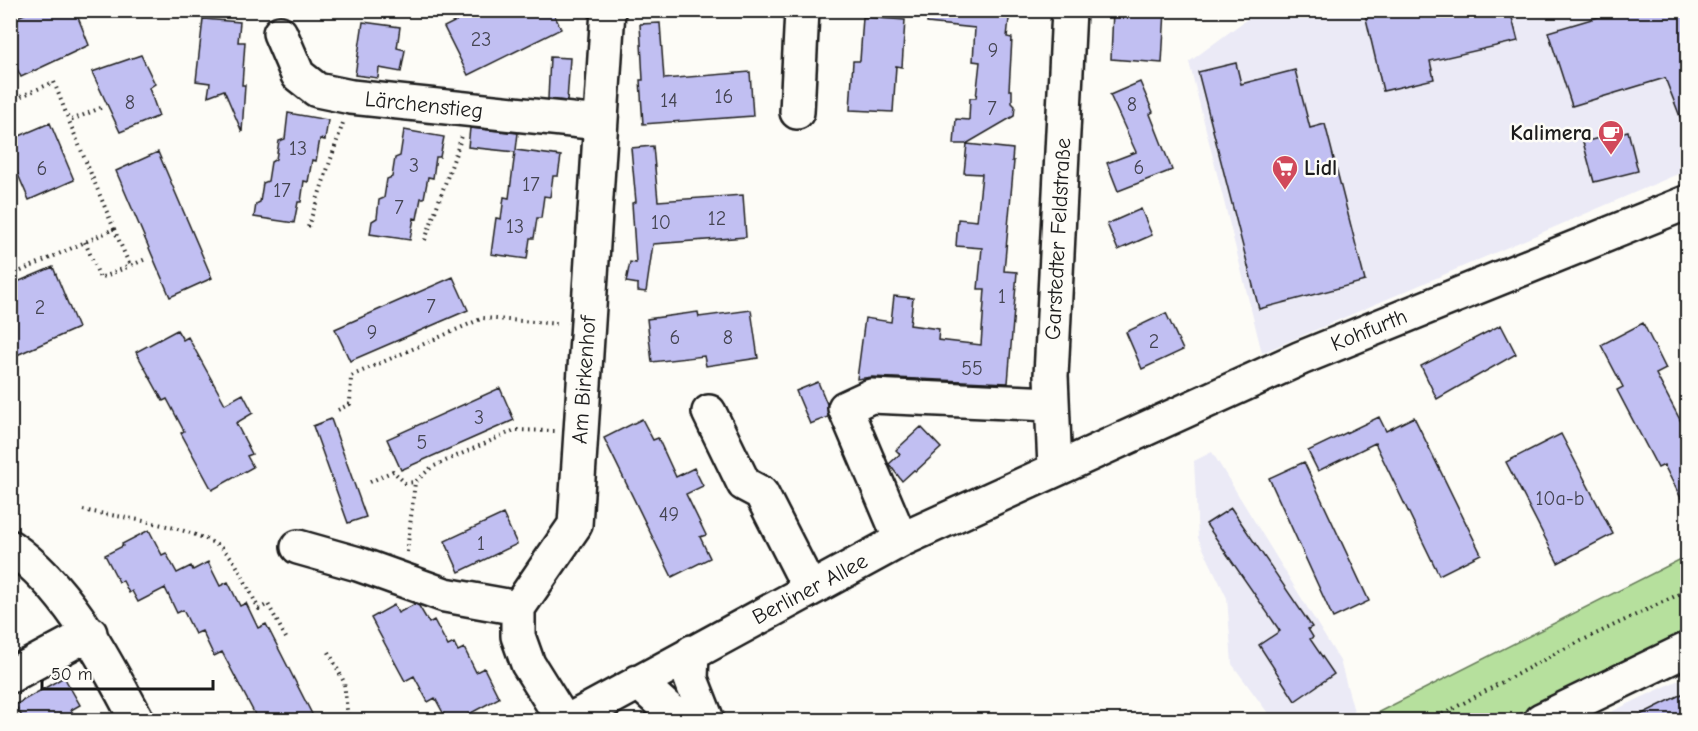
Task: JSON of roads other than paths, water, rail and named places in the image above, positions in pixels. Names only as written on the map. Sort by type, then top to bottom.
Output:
[{"type":"street","name":"Am Birkenhof","points":[[518,608],[575,525],[608,10]]},
{"type":"street","points":[[797,112],[802,10]]},
{"type":"street","name":"Garstedter Feldstraße","points":[[1055,468],[1051,375],[1069,10]]},
{"type":"street","name":"Lärchenstieg","points":[[280,33],[298,75],[317,90],[351,97],[600,123]]},
{"type":"street","name":"Kohfurth","points":[[1055,468],[1300,358],[1688,202]]},
{"type":"street","points":[[901,540],[845,408],[871,396],[1051,404]]},
{"type":"street","points":[[709,412],[744,484],[762,493],[810,589]]},
{"type":"street","name":"Berliner Allee","points":[[570,720],[901,540],[1055,468]]},
{"type":"street","points":[[10,547],[32,562],[90,633],[137,720]]},
{"type":"street","points":[[298,548],[358,564],[445,595],[518,608],[518,636],[528,664],[563,720]]},
{"type":"street","points":[[10,676],[90,633]]},
{"type":"street","points":[[1541,720],[1688,649]]},
{"type":"street","points":[[692,652],[691,679],[707,720]]},
{"type":"street","points":[[638,682],[668,710],[684,720]]},
{"type":"place","name":"Kalimera","points":[[1611,156]]},
{"type":"place","name":"Lidl","points":[[1285,191]]}]
